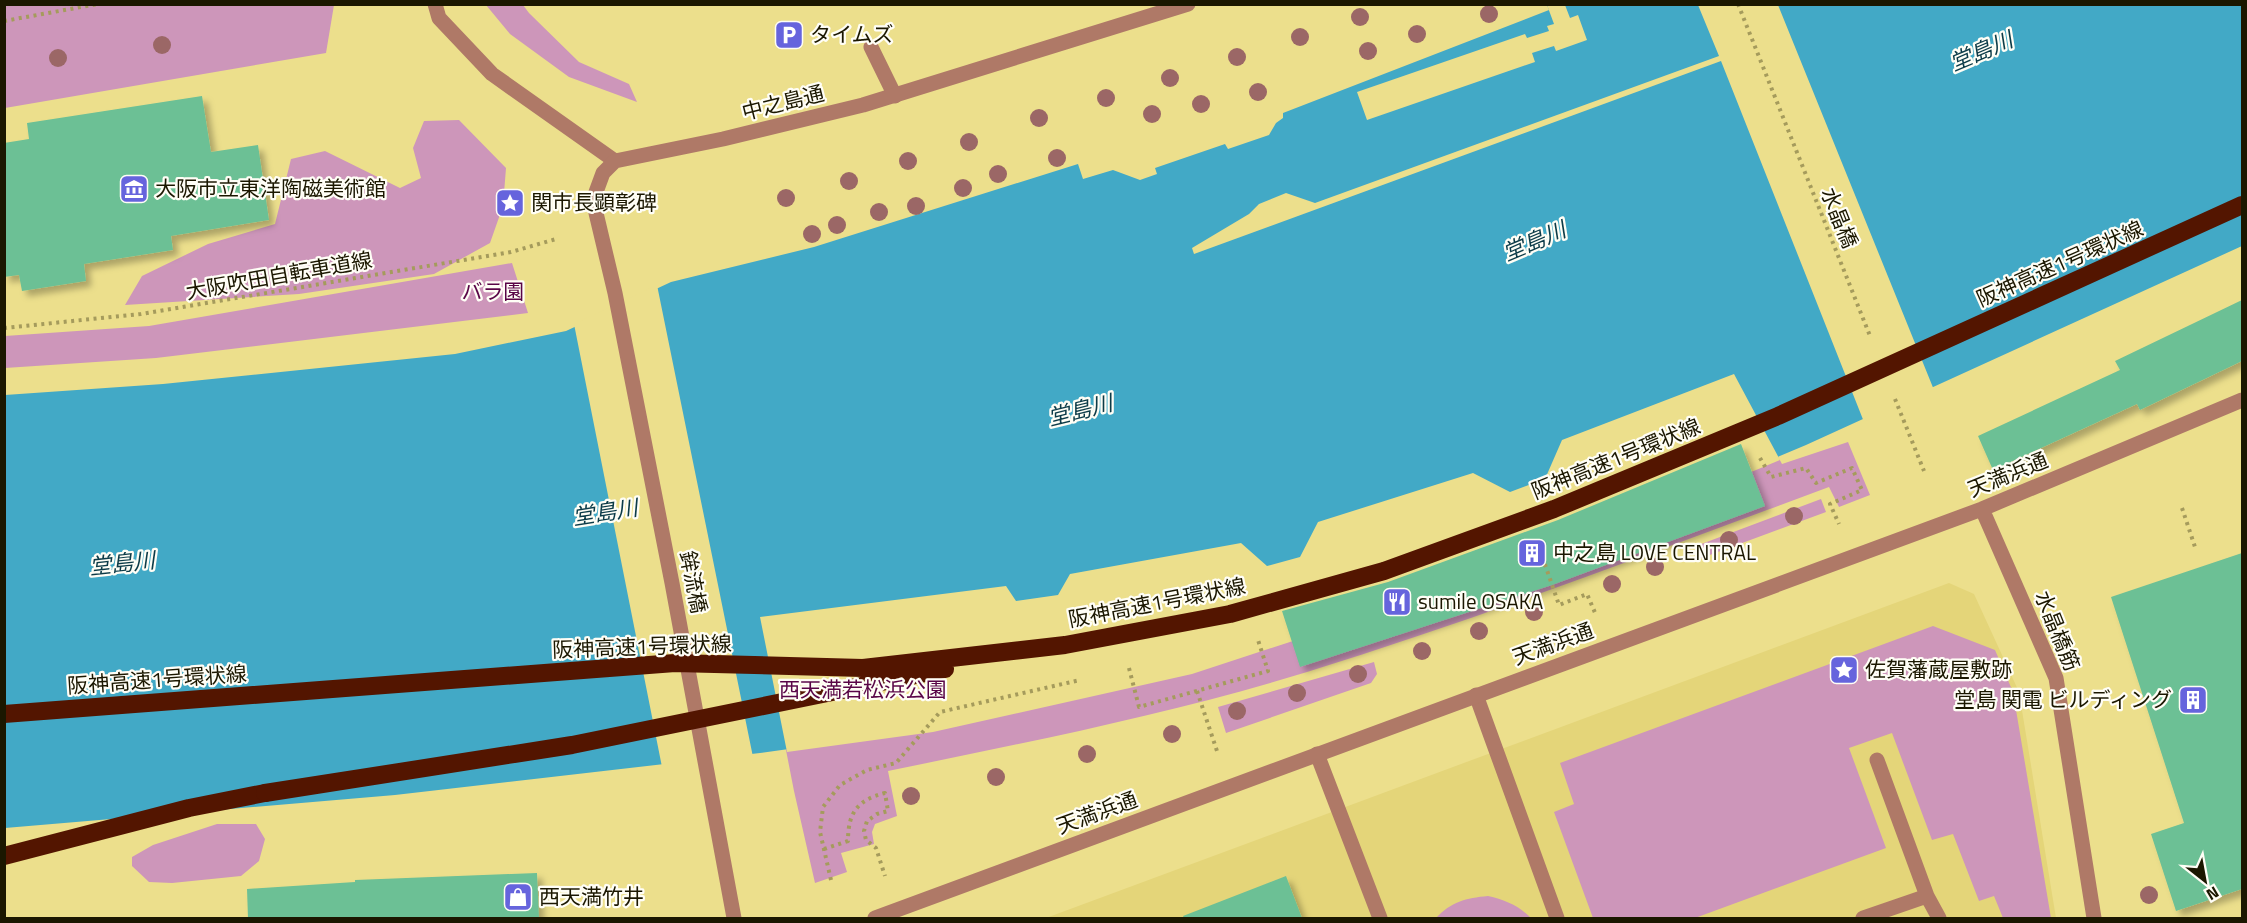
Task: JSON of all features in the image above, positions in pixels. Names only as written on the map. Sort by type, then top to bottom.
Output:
[{"type":"highway","name":"阪神高速1号環状線","points":[[4,714],[675,663],[863,668],[1065,645],[1230,614],[1384,571],[1554,509],[1778,416],[2242,205]]},
{"type":"highway","points":[[4,856],[221,801],[572,745],[1065,645]]},
{"type":"street","points":[[435,4],[439,18],[492,74],[615,160]]},
{"type":"street","name":"中之島通","points":[[615,160],[735,136],[895,96],[1188,4]]},
{"type":"street","points":[[871,46],[895,96]]},
{"type":"street","name":"鉾流橋","points":[[615,160],[603,173],[596,192],[596,213],[615,293],[672,583],[734,918]]},
{"type":"street","name":"天満浜通","points":[[875,918],[1476,694],[1982,509],[2242,400]]},
{"type":"street","name":"水晶橋筋","points":[[1982,509],[2056,678],[2094,918]]},
{"type":"street","points":[[1476,694],[1557,918]]},
{"type":"street","points":[[1317,754],[1380,918]]},
{"type":"street","points":[[1877,760],[1927,896],[1939,918]]},
{"type":"street","points":[[1863,918],[1927,896]]},
{"type":"path","points":[[4,21],[98,4]]},
{"type":"path","name":"水晶橋","points":[[1738,4],[1874,344]]},
{"type":"path","name":"大阪吹田自転車道線","points":[[4,328],[141,314],[510,252],[556,239]]},
{"type":"path","points":[[1891,388],[1924,471]]},
{"type":"path","points":[[1824,479],[1852,468],[1862,490],[1830,504],[1839,524]]},
{"type":"path","points":[[2182,508],[2196,550]]},
{"type":"path","points":[[1552,585],[1559,605],[1587,594],[1596,615]]},
{"type":"path","points":[[1129,668],[1139,707],[1268,671],[1256,634]]},
{"type":"path","points":[[1197,691],[1218,754]]},
{"type":"path","points":[[831,880],[820,832],[823,807],[840,785],[867,770],[896,763]]},
{"type":"path","points":[[824,849],[848,841],[850,816],[860,804],[873,796],[885,794],[888,811],[877,814],[867,821],[864,831],[866,840],[876,848],[885,876]]},
{"type":"shaded area","points":[[1949,583],[1974,594],[2019,692],[2056,918],[1046,918]]},
{"type":"green space","points":[[5,4],[334,5],[326,53],[5,108]]},
{"type":"green space","points":[[486,5],[523,5],[579,62],[629,84],[637,102],[569,77],[510,34]]},
{"type":"green space","points":[[459,120],[506,168],[503,206],[490,243],[434,274],[299,294],[125,305],[142,276],[208,244],[275,224],[291,159],[325,151],[400,188],[421,178],[413,148],[424,121]]},
{"type":"green space","name":"バラ園","points":[[512,263],[528,313],[156,358],[5,368],[5,336],[149,326]]},
{"type":"green space","name":"西天満若松浜公園","points":[[1734,374],[1782,464],[1848,442],[1870,495],[1839,507],[1829,487],[1504,606],[1307,672],[1151,714],[888,771],[897,816],[875,824],[872,832],[874,844],[841,853],[847,872],[815,883],[794,791],[760,617]]},
{"type":"green space","points":[[1821,499],[1826,512],[1699,559],[1696,546]]},
{"type":"green space","points":[[1933,626],[1995,650],[2013,692],[2051,918],[2003,918],[1994,896],[1979,901],[1953,834],[1932,840],[1892,733],[1849,748],[1886,848],[1695,918],[1593,918],[1554,812],[1574,804],[1560,763]]},
{"type":"green space","points":[[1374,662],[1377,674],[1371,683],[1226,733],[1218,707]]},
{"type":"green space","points":[[217,824],[256,824],[265,839],[259,861],[241,876],[172,883],[149,882],[132,866],[132,857],[153,845]]},
{"type":"green space","points":[[1488,896],[1511,904],[1531,918],[1436,918],[1447,908],[1459,902]]},
{"type":"water","name":"堂島川","points":[[1547,5],[2242,5],[2242,246],[1806,445],[1659,507],[932,729],[760,753],[395,795],[5,828],[5,395],[163,384],[455,354],[566,331],[671,282],[814,247],[1078,164],[1083,179],[1113,170],[1140,180],[1157,174],[1155,168],[1225,144],[1228,149],[1269,135],[1276,123],[1283,118],[1283,113],[1549,10]]},
{"type":"pier","points":[[1547,5],[1565,5],[1570,18],[1578,15],[1587,40],[1556,51],[1554,46],[1532,53],[1535,62],[1367,120],[1357,92],[1525,34],[1527,38],[1549,31],[1547,26],[1554,24]]},
{"type":"pier","points":[[1698,5],[1778,5],[1934,390],[1864,422],[1721,61],[1194,254],[1192,248],[1249,214],[1259,204],[1286,193],[1315,203],[1719,56]]},
{"type":"pier","points":[[657,285],[753,757],[662,767],[574,324]]},
{"type":"pier","name":"西天満若松浜公園","points":[[1734,374],[1780,460],[1538,561],[1192,674],[933,732],[787,752],[760,617],[1006,586],[1016,601],[1058,595],[1070,574],[1241,543],[1267,566],[1300,557],[1318,522],[1473,473],[1510,492],[1545,479],[1562,440]]},
{"type":"building","name":"大阪市立東洋陶磁美術館","points":[[202,96],[211,152],[258,145],[269,220],[171,236],[173,250],[84,264],[86,281],[22,291],[19,275],[4,277],[4,143],[29,139],[27,123]]},
{"type":"building","points":[[2242,300],[2242,361],[2140,410],[2137,404],[1993,470],[1978,436],[2120,370],[2115,361]]},
{"type":"building","name":"中之島 LOVE CENTRAL","points":[[1741,444],[1765,506],[1552,585],[1300,667],[1282,611],[1388,582],[1558,520]]},
{"type":"building","name":"堂島 関電 ビルディング","points":[[2242,553],[2242,889],[2176,911],[2151,834],[2184,823],[2111,597]]},
{"type":"building","points":[[537,873],[539,918],[248,918],[247,889],[355,882],[355,880]]},
{"type":"building","points":[[1286,876],[1302,918],[1184,918],[1183,916]]},
{"type":"place","name":"タイムズ","points":[[789,35]]},
{"type":"place","name":"大阪市立東洋陶磁美術館","points":[[134,189]]},
{"type":"place","name":"関市長顕彰碑","points":[[510,203]]},
{"type":"place","name":"中之島 LOVE CENTRAL","points":[[1532,553]]},
{"type":"place","name":"sumile OSAKA","points":[[1397,602]]},
{"type":"place","name":"佐賀藩蔵屋敷跡","points":[[1844,670]]},
{"type":"place","name":"堂島 関電 ビルディング","points":[[2193,700]]},
{"type":"place","name":"西天満竹井","points":[[518,897]]}]
